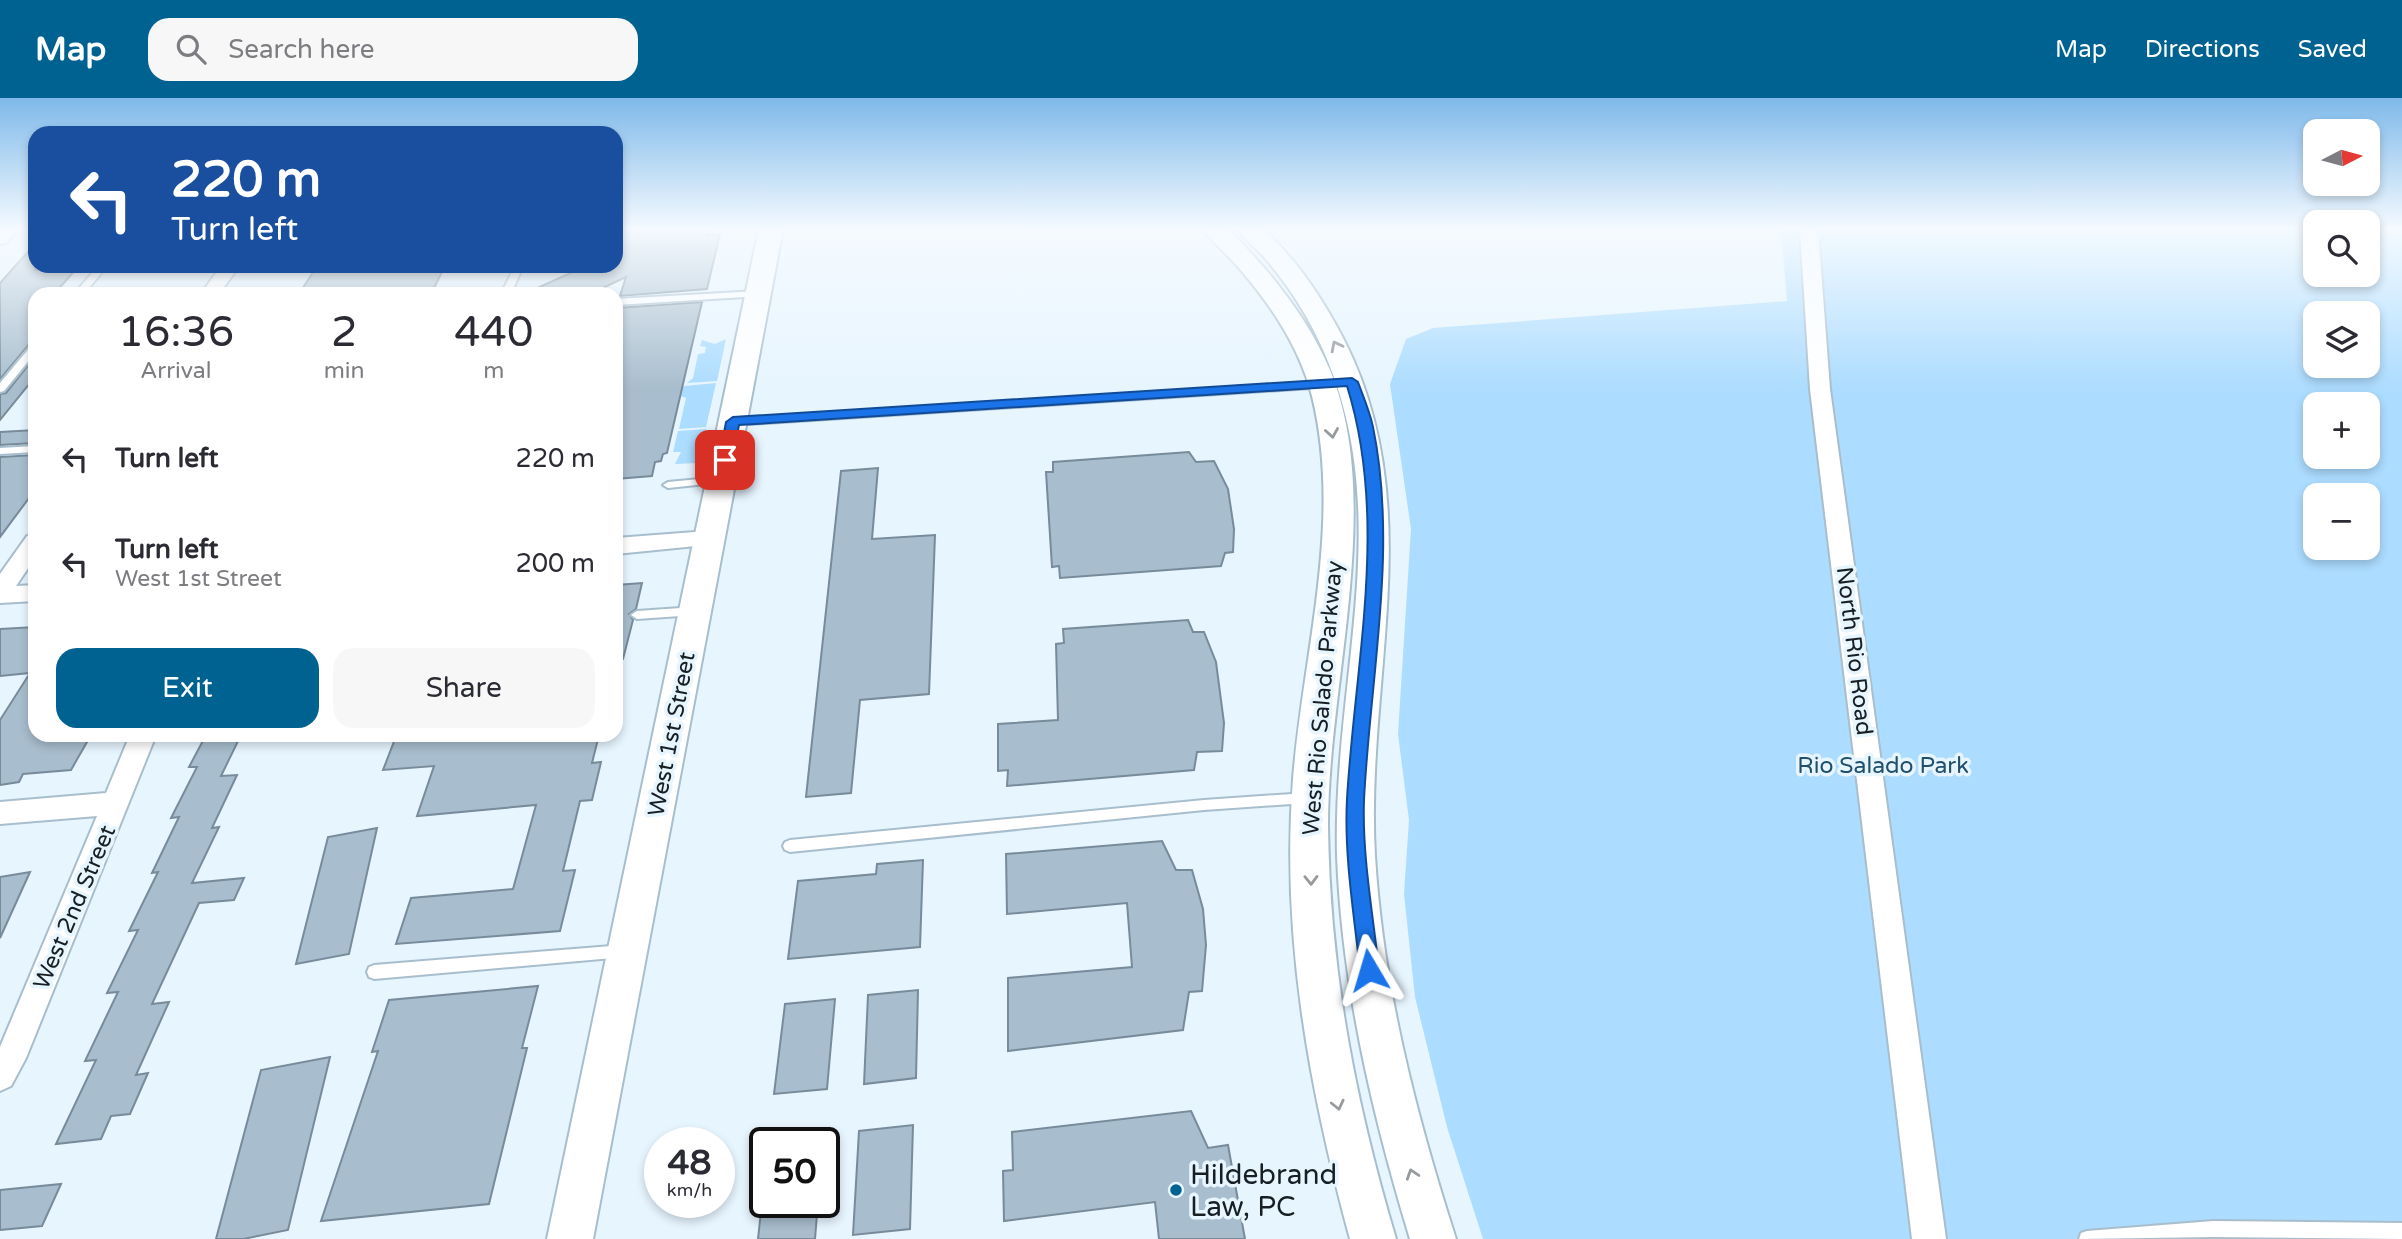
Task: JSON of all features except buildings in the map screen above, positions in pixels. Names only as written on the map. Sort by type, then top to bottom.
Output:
[{"type":"main road","name":"West 1st Street","points":[[570,1239],[760,282]]},
{"type":"main road","name":"West Rio Salado Parkway","points":[[1264,282],[1366,427],[1375,512],[1374,577],[1355,802],[1365,938],[1386,1068],[1407,1158],[1433,1239]]},
{"type":"main road","name":"West Rio Salado Parkway","points":[[1296,282],[1341,356],[1333,436],[1338,489],[1310,797],[1311,897],[1323,1030],[1336,1097],[1373,1239]]},
{"type":"main road","points":[[1310,797],[1355,802]]},
{"type":"street","name":"North Rio Road","points":[[1813,282],[1820,389],[1929,1239]]},
{"type":"street","points":[[623,545],[708,539]]},
{"type":"street","points":[[0,593],[28,551]]},
{"type":"street","points":[[0,593],[28,593]]},
{"type":"street","name":"West 2nd Street","points":[[0,1076],[11,1058],[140,742]]},
{"type":"street","points":[[0,813],[117,803]]},
{"type":"lane","points":[[623,302],[758,294]]},
{"type":"lane","points":[[0,389],[28,355]]},
{"type":"lane","points":[[733,422],[1337,383]]},
{"type":"lane","points":[[0,451],[28,449]]},
{"type":"lane","points":[[668,485],[722,480]]},
{"type":"lane","points":[[638,615],[695,611]]},
{"type":"lane","points":[[790,846],[1310,797]]},
{"type":"lane","points":[[374,972],[628,951]]},
{"type":"lane","points":[[2087,1239],[2213,1229],[2402,1231]]},
{"type":"green space","name":"Rio Salado Park","points":[[1785,282],[2303,282],[2303,287],[2380,287],[2380,282],[2402,282],[2402,1239],[1483,1239],[1447,1127],[1415,997],[1404,894],[1409,820],[1398,734],[1411,529],[1390,384],[1406,339],[1433,328],[1787,301]]},
{"type":"green space","points":[[726,339],[717,381],[687,383],[693,378],[698,354],[705,353],[706,347],[700,346],[702,340],[715,344]]},
{"type":"green space","points":[[716,383],[706,427],[679,429],[686,398],[675,394],[684,386]]},
{"type":"green space","points":[[706,429],[698,463],[675,464],[681,452],[673,452],[678,431]]},
{"type":"place","name":"Hildebrand Law, PC","points":[[1176,1190]]},
{"type":"route","points":[[725,460],[733,422],[1352,382],[1366,427],[1375,512],[1374,577],[1355,802],[1358,866],[1369,970]]}]
